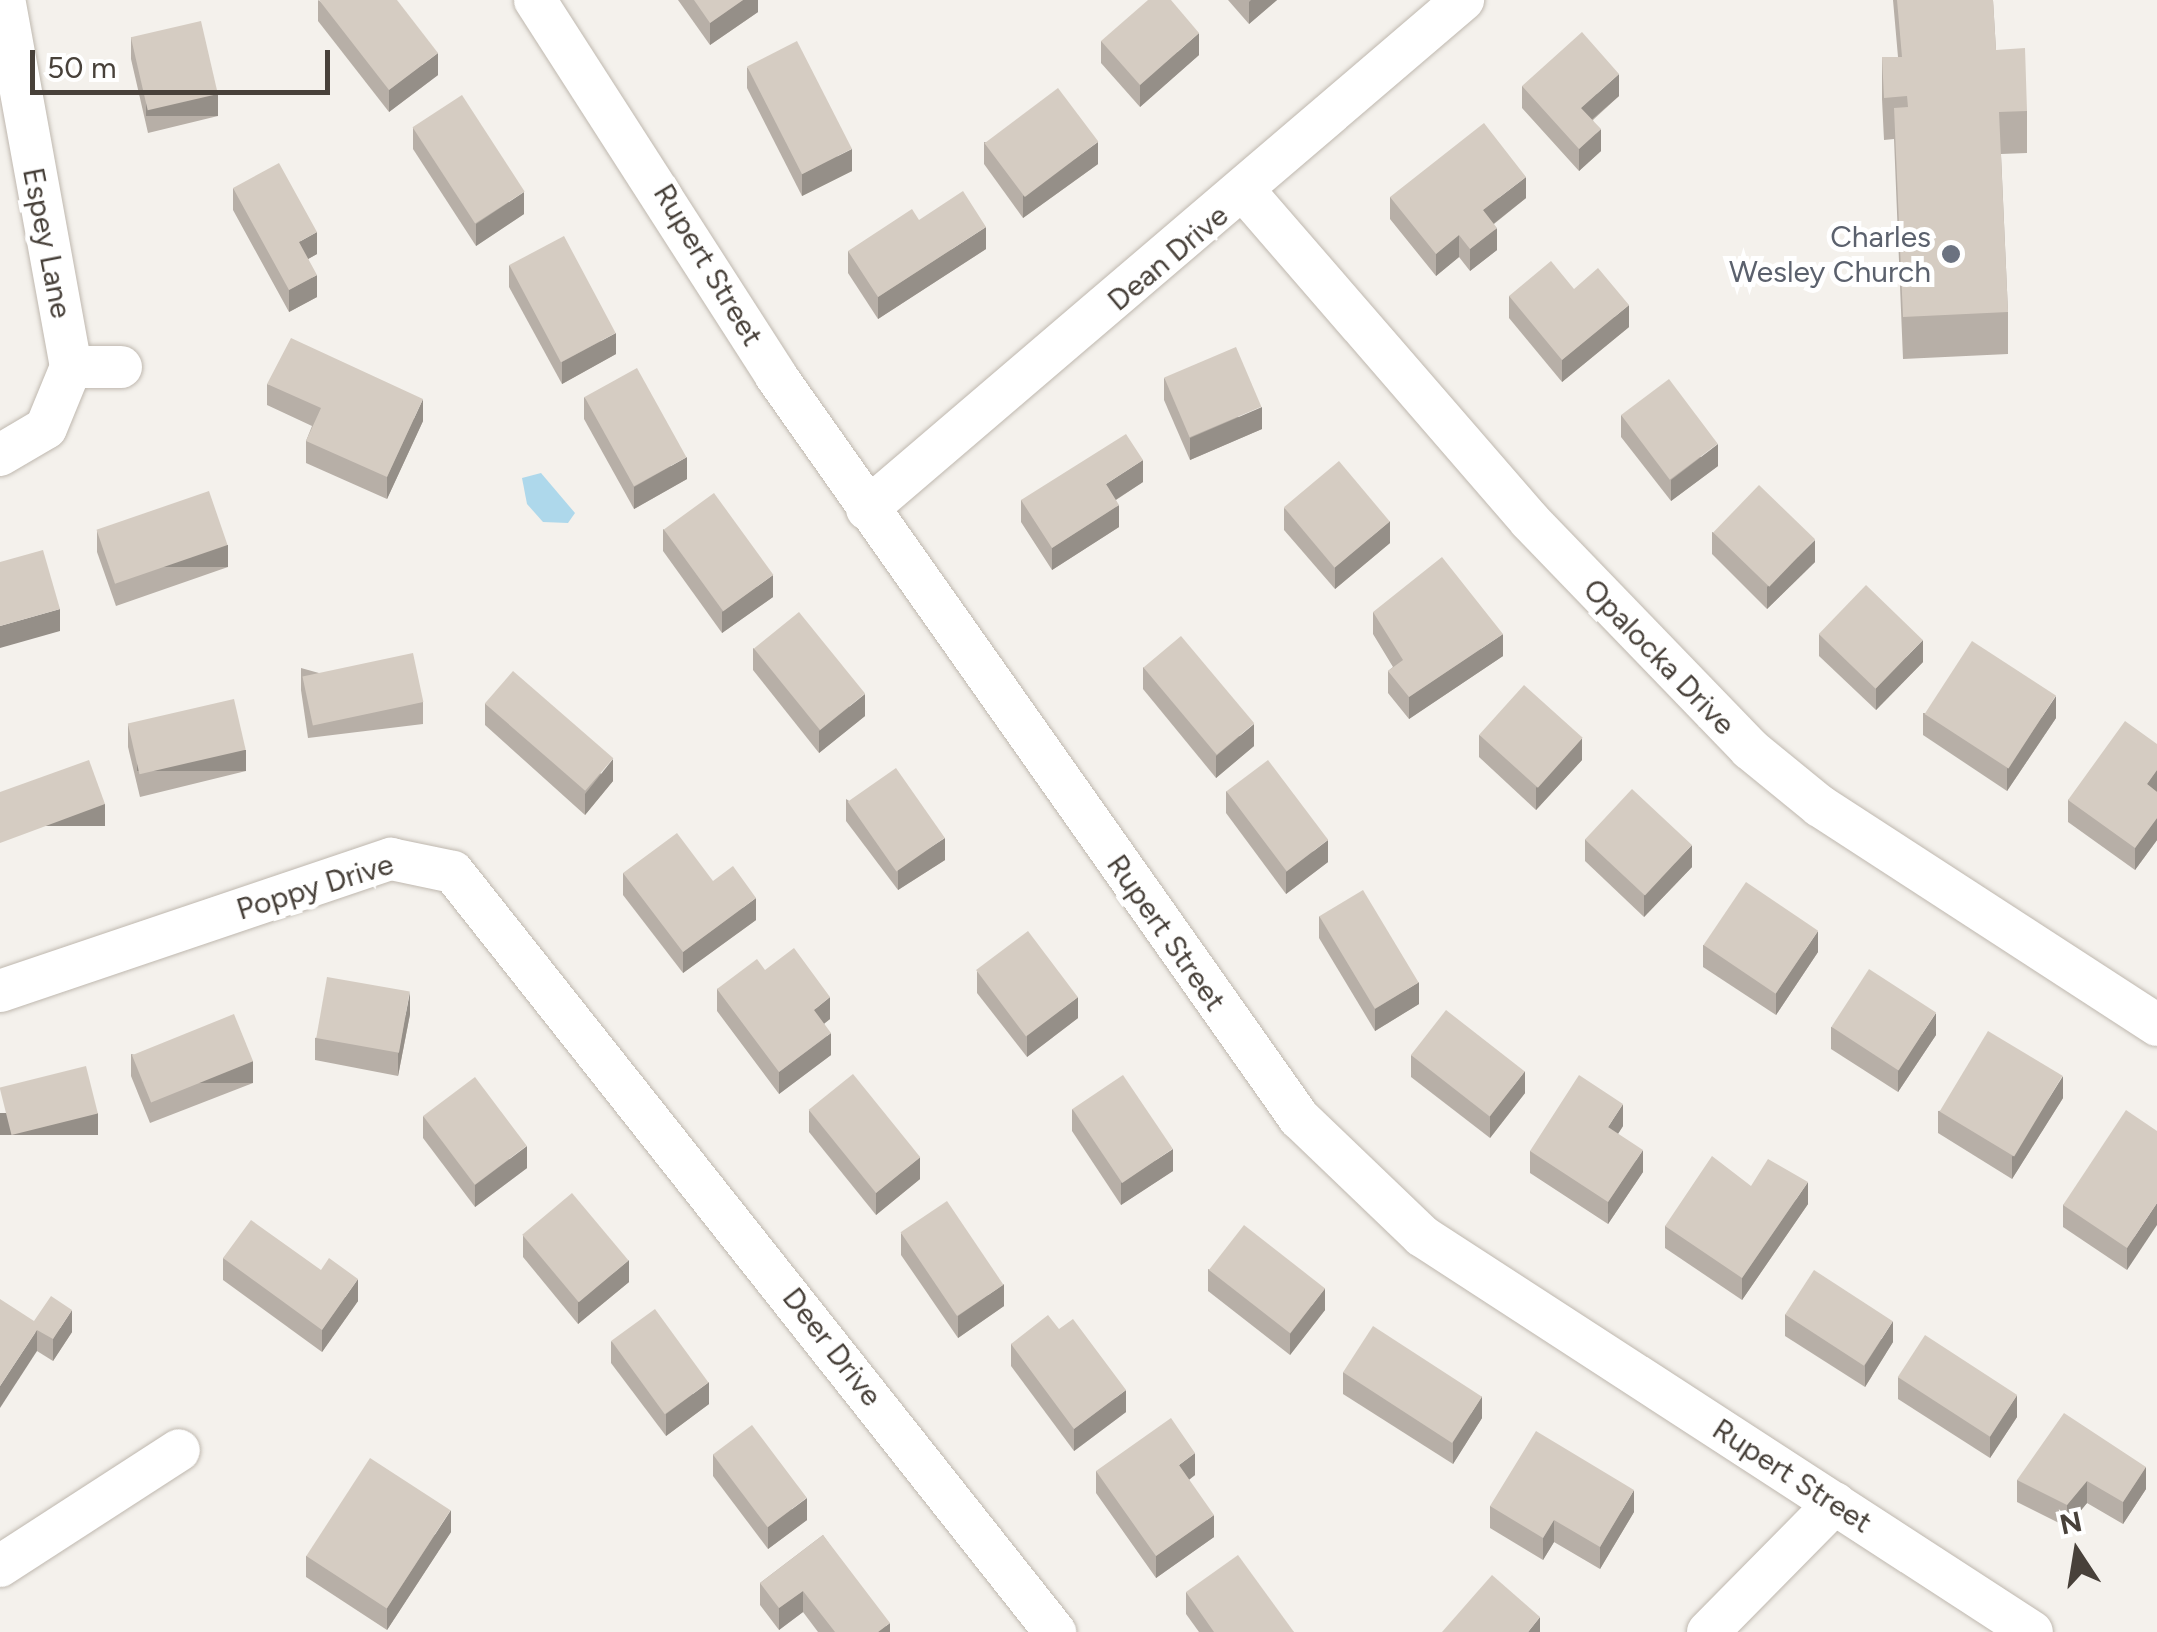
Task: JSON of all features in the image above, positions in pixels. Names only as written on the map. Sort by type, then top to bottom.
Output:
[{"type":"street","name":"Espey Lane","points":[[4,0],[71,366]]},
{"type":"street","name":"Rupert Street","points":[[535,0],[867,509],[1298,1118],[1356,1180],[1422,1236],[2032,1632]]},
{"type":"street","name":"Dean Drive","points":[[867,509],[1246,193],[1463,0]]},
{"type":"street","name":"Opalocka Drive","points":[[1246,193],[1593,590],[1750,749],[1820,806],[2157,1025]]},
{"type":"street","points":[[0,454],[46,428],[71,366],[121,367]]},
{"type":"street","name":"Poppy Drive","points":[[0,991],[391,859],[422,860],[452,872],[609,1063]]},
{"type":"street","name":"Deer Drive","points":[[609,1063],[1055,1632]]},
{"type":"street","points":[[0,1566],[179,1450]]},
{"type":"street","points":[[1708,1632],[1834,1503]]},
{"type":"water","points":[[541,473],[575,513],[568,523],[543,522],[527,504],[522,478]]},
{"type":"building","points":[[319,0],[397,0],[438,53],[389,90]]},
{"type":"building","points":[[694,0],[743,0],[710,23]]},
{"type":"building","points":[[1148,0],[1171,0],[1199,33],[1140,85],[1101,41]]},
{"type":"building","name":"Charles Wesley Church","points":[[1897,0],[1993,0],[1996,50],[2025,48],[2027,111],[1999,112],[2008,312],[1903,317],[1894,108],[1908,107],[1907,96],[1884,98],[1882,57],[1902,57]]},
{"type":"building","points":[[201,21],[218,94],[148,110],[131,37]]},
{"type":"building","points":[[1582,32],[1619,74],[1581,108],[1601,129],[1579,149],[1522,86]]},
{"type":"building","points":[[797,41],[852,149],[802,174],[747,66]]},
{"type":"building","points":[[1058,88],[1098,142],[1025,197],[985,143]]},
{"type":"building","points":[[462,95],[525,191],[475,224],[413,127]]},
{"type":"building","points":[[1484,123],[1526,177],[1483,210],[1497,228],[1470,249],[1459,235],[1436,254],[1390,197]]},
{"type":"building","points":[[279,163],[317,232],[299,242],[317,275],[289,290],[233,188]]},
{"type":"building","points":[[963,191],[986,227],[878,297],[848,251],[912,209],[919,220]]},
{"type":"building","points":[[564,236],[616,333],[561,362],[509,265]]},
{"type":"building","points":[[1551,261],[1574,289],[1598,268],[1629,305],[1562,360],[1509,296]]},
{"type":"building","points":[[291,338],[423,399],[387,477],[306,441],[321,408],[267,384]]},
{"type":"building","points":[[1236,347],[1261,407],[1190,437],[1164,377]]},
{"type":"building","points":[[637,368],[686,457],[634,486],[585,397]]},
{"type":"building","points":[[1669,379],[1718,444],[1670,480],[1621,415]]},
{"type":"building","points":[[1126,434],[1143,460],[1106,484],[1119,505],[1052,548],[1021,500]]},
{"type":"building","points":[[1339,461],[1390,522],[1335,568],[1284,507]]},
{"type":"building","points":[[1759,485],[1815,539],[1769,587],[1713,532]]},
{"type":"building","points":[[209,491],[228,545],[115,584],[96,530]]},
{"type":"building","points":[[714,493],[773,575],[723,611],[664,529]]},
{"type":"building","points":[[43,550],[60,609],[0,626],[0,562]]},
{"type":"building","points":[[1442,557],[1503,634],[1409,697],[1388,671],[1403,660],[1373,612]]},
{"type":"building","points":[[1866,585],[1923,640],[1876,689],[1819,634]]},
{"type":"building","points":[[799,612],[865,694],[820,730],[754,649]]},
{"type":"building","points":[[1181,636],[1254,723],[1217,755],[1143,667]]},
{"type":"building","points":[[1972,641],[2056,695],[2008,768],[1925,714]]},
{"type":"building","points":[[413,653],[423,702],[313,725],[302,676]]},
{"type":"building","points":[[513,671],[613,758],[585,791],[485,703]]},
{"type":"building","points":[[1524,685],[1583,738],[1538,788],[1479,735]]},
{"type":"building","points":[[234,699],[246,750],[139,774],[128,724]]},
{"type":"building","points":[[2125,721],[2157,744],[2157,770],[2147,784],[2157,792],[2157,818],[2135,848],[2068,800]]},
{"type":"building","points":[[89,760],[105,804],[0,843],[0,792]]},
{"type":"building","points":[[1268,760],[1328,840],[1287,871],[1226,791]]},
{"type":"building","points":[[896,768],[945,838],[896,871],[848,802]]},
{"type":"building","points":[[1632,789],[1692,845],[1645,895],[1585,839]]},
{"type":"building","points":[[677,833],[713,881],[733,866],[756,898],[683,952],[623,873]]},
{"type":"building","points":[[1746,882],[1818,931],[1776,994],[1704,945]]},
{"type":"building","points":[[1363,890],[1419,983],[1375,1009],[1319,916]]},
{"type":"building","points":[[1028,931],[1078,997],[1026,1036],[976,970]]},
{"type":"building","points":[[794,948],[830,997],[814,1010],[831,1033],[779,1072],[717,989],[757,959],[765,970]]},
{"type":"building","points":[[1869,969],[1936,1013],[1899,1070],[1831,1027]]},
{"type":"building","points":[[327,977],[410,992],[399,1053],[316,1038]]},
{"type":"building","points":[[1446,1010],[1525,1072],[1490,1116],[1411,1055]]},
{"type":"building","points":[[234,1014],[253,1061],[151,1102],[132,1055]]},
{"type":"building","points":[[1988,1031],[2063,1076],[2014,1156],[1940,1112]]},
{"type":"building","points":[[86,1066],[98,1114],[11,1135],[0,1087]]},
{"type":"building","points":[[853,1074],[920,1157],[876,1193],[809,1110]]},
{"type":"building","points":[[1123,1075],[1173,1149],[1122,1183],[1072,1109]]},
{"type":"building","points":[[1579,1075],[1623,1104],[1608,1127],[1643,1150],[1608,1202],[1530,1151]]},
{"type":"building","points":[[475,1077],[527,1146],[475,1185],[423,1116]]},
{"type":"building","points":[[2126,1110],[2157,1131],[2157,1203],[2127,1248],[2063,1205]]},
{"type":"building","points":[[1712,1156],[1751,1186],[1768,1159],[1808,1182],[1742,1278],[1665,1226]]},
{"type":"building","points":[[572,1193],[629,1260],[579,1302],[522,1235]]},
{"type":"building","points":[[947,1201],[1003,1285],[957,1316],[901,1232]]},
{"type":"building","points":[[251,1220],[321,1270],[329,1258],[358,1279],[322,1330],[223,1258]]},
{"type":"building","points":[[1244,1225],[1325,1288],[1290,1333],[1209,1270]]},
{"type":"building","points":[[1814,1270],[1893,1321],[1864,1366],[1785,1314]]},
{"type":"building","points":[[51,1296],[72,1310],[53,1339],[37,1330],[0,1386],[0,1299],[34,1321]]},
{"type":"building","points":[[655,1309],[708,1383],[665,1414],[611,1341]]},
{"type":"building","points":[[1048,1315],[1059,1329],[1073,1319],[1126,1390],[1074,1429],[1011,1344]]},
{"type":"building","points":[[1373,1326],[1482,1397],[1452,1443],[1343,1372]]},
{"type":"building","points":[[1925,1335],[2017,1395],[1990,1437],[1898,1377]]},
{"type":"building","points":[[2064,1413],[2146,1467],[2123,1502],[2087,1481],[2067,1505],[2017,1480]]},
{"type":"building","points":[[1171,1418],[1195,1453],[1179,1465],[1214,1515],[1156,1556],[1096,1471]]},
{"type":"building","points":[[752,1425],[807,1498],[768,1527],[713,1454]]},
{"type":"building","points":[[1536,1431],[1634,1490],[1600,1547],[1554,1520],[1543,1538],[1490,1506]]},
{"type":"building","points":[[370,1458],[451,1510],[387,1608],[306,1556]]},
{"type":"building","points":[[823,1535],[890,1623],[878,1632],[835,1632],[803,1591],[779,1608],[760,1583]]},
{"type":"building","points":[[1238,1555],[1294,1632],[1214,1632],[1186,1592]]},
{"type":"building","points":[[1492,1575],[1540,1617],[1528,1632],[1442,1632]]},
{"type":"place","name":"Charles Wesley Church","points":[[1951,254]]}]
